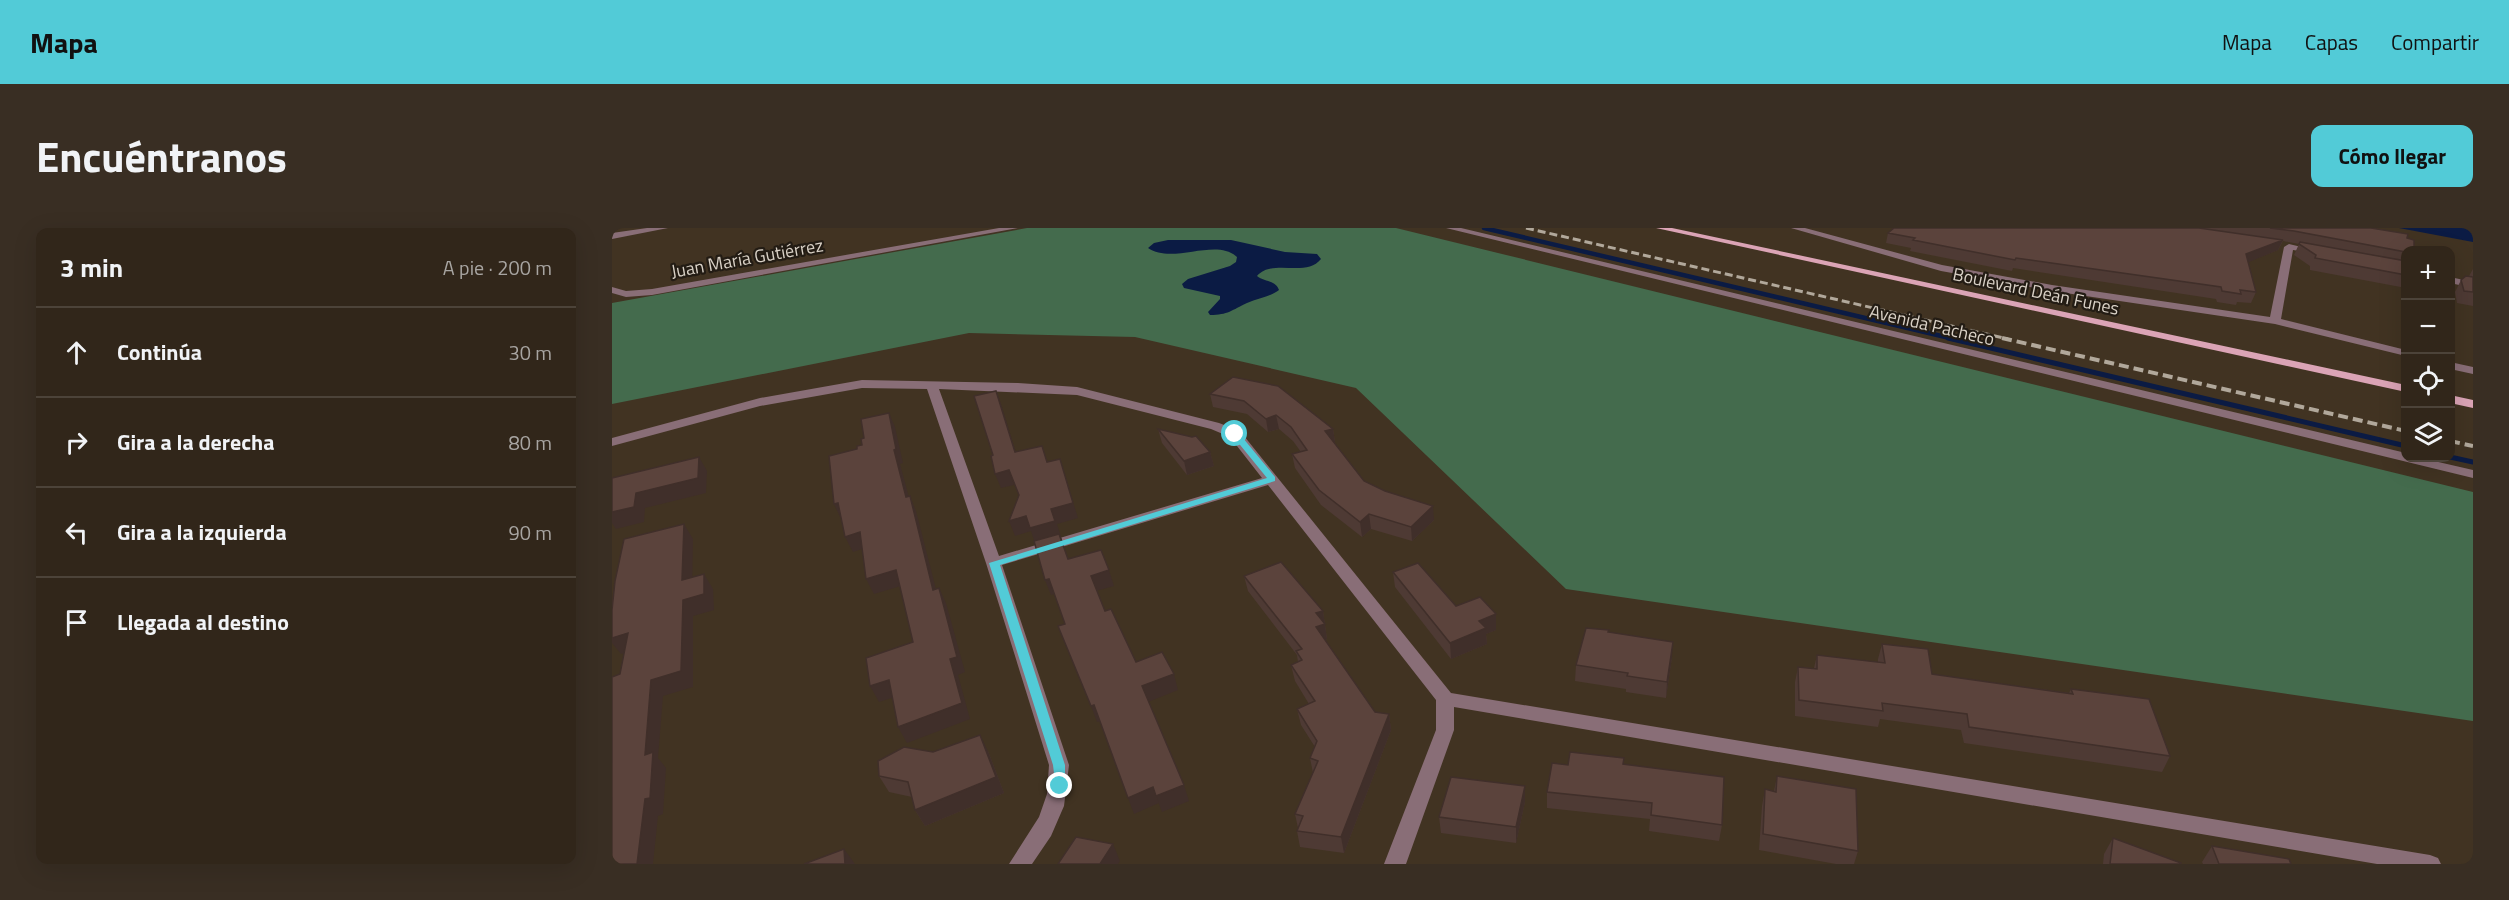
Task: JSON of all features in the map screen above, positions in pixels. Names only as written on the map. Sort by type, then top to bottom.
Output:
[{"type":"main road","name":"Boulevard Deán Funes","points":[[1660,228],[2401,388]]},
{"type":"main road","name":"Boulevard Deán Funes","points":[[1684,228],[2401,381]]},
{"type":"main road","points":[[2455,393],[2473,396]]},
{"type":"main road","points":[[2455,400],[2473,404]]},
{"type":"street","points":[[612,236],[664,228]]},
{"type":"street","points":[[962,228],[981,234]]},
{"type":"street","name":"Juan María Gutiérrez","points":[[612,290],[626,294],[663,290],[1014,228]]},
{"type":"street","name":"Avenida Pacheco","points":[[1450,228],[2401,457]]},
{"type":"street","points":[[1795,228],[1901,258],[1984,276],[2275,321],[2401,352]]},
{"type":"street","points":[[2278,245],[2324,253]]},
{"type":"street","points":[[2275,321],[2289,247]]},
{"type":"street","points":[[2455,281],[2473,285]]},
{"type":"street","points":[[2455,366],[2473,371]]},
{"type":"street","points":[[612,442],[710,414],[862,384],[1018,387],[1077,391],[1215,426],[1235,434],[1445,699],[1445,730],[1395,864]]},
{"type":"street","points":[[932,386],[994,563],[1059,765],[1060,786],[1054,810],[1038,840],[1020,864]]},
{"type":"street","name":"Avenida Pacheco","points":[[2423,462],[2473,474]]},
{"type":"street","points":[[994,563],[1272,479]]},
{"type":"street","points":[[1445,699],[2430,864]]},
{"type":"green space","points":[[1027,228],[1396,228],[2473,492],[2473,721],[1566,589],[1356,388],[1135,337],[969,333],[612,404],[612,303]]},
{"type":"water","points":[[2399,228],[2473,228],[2473,242]]},
{"type":"water","points":[[1168,240],[1231,240],[1285,252],[1317,254],[1321,259],[1307,267],[1272,268],[1264,271],[1257,276],[1275,284],[1279,290],[1230,312],[1210,315],[1208,312],[1220,296],[1184,288],[1182,284],[1188,279],[1230,266],[1236,262],[1237,257],[1218,250],[1170,254],[1148,248],[1154,243]]},
{"type":"building","points":[[1894,228],[2199,228],[2283,240],[2246,254],[2256,292],[2240,290],[2241,294],[2222,291],[2221,287],[2016,258],[2015,260],[1888,233]]},
{"type":"building","points":[[2270,228],[2371,228],[2408,234],[2407,238],[2414,240],[2414,246],[2401,246],[2401,251]]},
{"type":"building","points":[[2300,242],[2401,260],[2401,274],[2315,258],[2316,255],[2299,244]]},
{"type":"building","points":[[2466,276],[2473,277],[2473,292],[2464,291],[2461,280]]},
{"type":"building","points":[[1233,377],[1278,386],[1333,429],[1325,431],[1364,481],[1385,491],[1433,506],[1411,527],[1369,514],[1360,522],[1319,490],[1292,454],[1307,450],[1291,427],[1276,415],[1266,419],[1244,401],[1210,394]]},
{"type":"building","points":[[996,391],[1015,452],[1042,446],[1047,462],[1060,459],[1073,503],[1051,509],[1055,521],[1030,528],[1026,516],[1009,521],[1019,495],[1009,470],[995,474],[991,456],[993,455],[974,396]]},
{"type":"building","points":[[889,413],[896,449],[894,450],[906,497],[910,496],[933,590],[939,588],[957,657],[950,659],[962,703],[898,727],[889,680],[870,686],[866,658],[913,642],[896,570],[866,579],[860,532],[845,537],[838,503],[834,504],[829,456],[857,449],[857,446],[862,445],[861,439],[864,438],[861,419]]},
{"type":"building","points":[[1158,429],[1196,436],[1210,452],[1184,461]]},
{"type":"building","points":[[699,457],[698,478],[636,493],[634,507],[612,512],[612,478]]},
{"type":"building","points":[[684,524],[682,580],[704,574],[704,594],[683,600],[681,671],[651,680],[645,755],[653,752],[650,798],[645,799],[637,864],[612,864],[612,677],[620,674],[628,633],[612,638],[615,581],[624,539]]},
{"type":"building","points":[[1059,534],[1068,559],[1101,550],[1109,570],[1091,576],[1105,611],[1111,609],[1136,662],[1162,652],[1174,674],[1142,686],[1184,785],[1156,796],[1153,787],[1128,798],[1094,705],[1091,706],[1058,626],[1065,624],[1049,579],[1045,580],[1034,541]]},
{"type":"building","points":[[1281,562],[1323,611],[1316,613],[1325,624],[1316,627],[1375,712],[1389,714],[1341,837],[1297,831],[1303,816],[1295,814],[1318,761],[1310,758],[1317,741],[1297,709],[1315,701],[1291,665],[1302,660],[1296,651],[1302,649],[1244,576]]},
{"type":"building","points":[[1418,563],[1456,606],[1480,597],[1496,614],[1479,621],[1486,628],[1450,643],[1393,572]]},
{"type":"building","points":[[1586,628],[1673,642],[1667,682],[1576,665]]},
{"type":"building","points":[[1882,644],[1928,649],[1932,674],[2073,694],[2071,689],[2149,699],[2170,756],[1969,727],[1967,714],[1882,703],[1883,711],[1799,700],[1798,667],[1817,669],[1817,655],[1885,663]]},
{"type":"building","points":[[980,735],[996,777],[915,810],[908,782],[879,776],[878,761],[904,747],[933,752]]},
{"type":"building","points":[[1570,752],[1624,758],[1623,764],[1724,777],[1722,825],[1651,815],[1652,803],[1547,792],[1552,763],[1568,765]]},
{"type":"building","points":[[1777,776],[1856,789],[1858,851],[1763,834],[1765,789],[1776,792]]},
{"type":"building","points":[[1451,777],[1525,786],[1516,827],[1439,817]]},
{"type":"building","points":[[1076,837],[1113,844],[1100,864],[1058,864]]},
{"type":"building","points":[[2113,838],[2181,863],[2181,864],[2110,864]]},
{"type":"building","points":[[2212,846],[2289,859],[2291,864],[2219,864]]},
{"type":"building","points":[[844,849],[845,864],[804,864]]},
{"type":"waterway","points":[[1484,228],[1954,339]]},
{"type":"waterway","points":[[1948,338],[2401,445]]},
{"type":"waterway","points":[[2455,458],[2473,462]]},
{"type":"railway","points":[[1526,228],[2008,339]]},
{"type":"railway","points":[[2002,338],[2401,430]]},
{"type":"railway","points":[[2455,442],[2473,446]]},
{"type":"route","points":[[1060,786],[1059,765],[994,563],[1272,479],[1235,434]]}]
